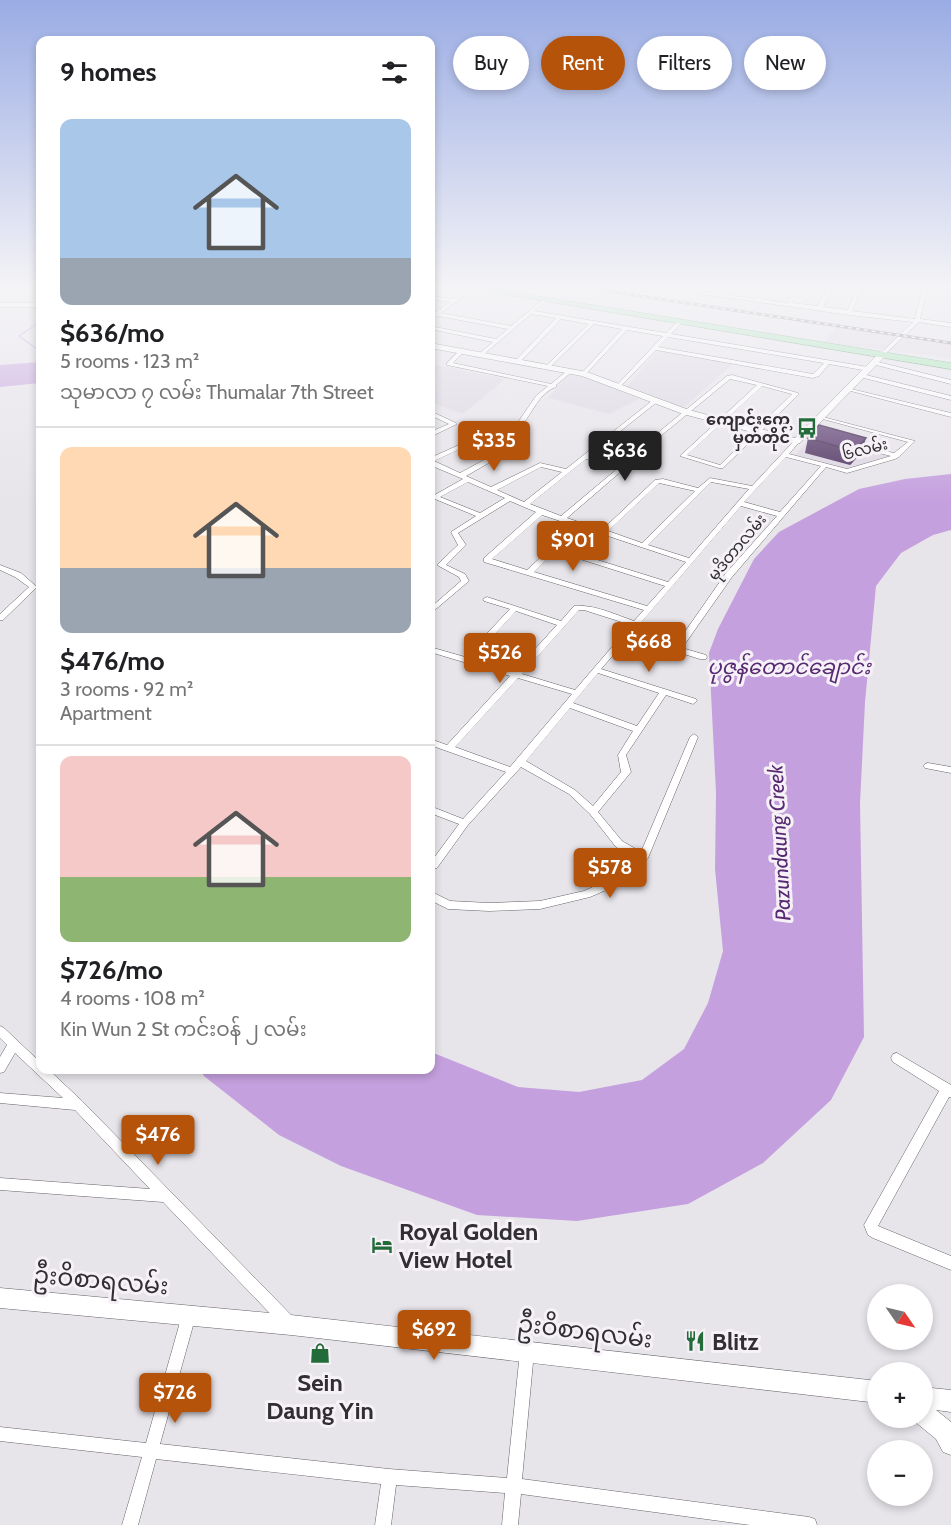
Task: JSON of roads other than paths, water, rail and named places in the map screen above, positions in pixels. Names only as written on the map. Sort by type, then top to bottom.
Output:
[{"type":"main road","points":[[514,359],[584,374],[686,412],[793,440],[806,432],[874,363]]},
{"type":"main road","points":[[854,359],[874,363],[951,366]]},
{"type":"main road","points":[[856,359],[874,363],[951,361]]},
{"type":"main road","name":"ဦးဝိစာရလမ်း","points":[[0,1298],[291,1325],[867,1392]]},
{"type":"main road","points":[[933,1399],[951,1401]]},
{"type":"main road","points":[[933,1422],[944,1431],[951,1444]]},
{"type":"street","points":[[454,359],[449,364],[554,386]]},
{"type":"street","points":[[549,366],[556,359]]},
{"type":"street","points":[[584,374],[598,359]]},
{"type":"street","points":[[619,386],[644,359]]},
{"type":"street","points":[[719,359],[816,376],[827,363]]},
{"type":"street","points":[[804,359],[827,363],[874,363],[951,382]]},
{"type":"street","points":[[874,363],[878,359]]},
{"type":"street","points":[[874,363],[951,398]]},
{"type":"street","points":[[494,441],[518,426],[532,404],[570,371]]},
{"type":"street","points":[[609,438],[643,447],[729,377],[761,384],[796,394],[719,468],[683,456],[761,384]]},
{"type":"street","points":[[849,389],[951,415]]},
{"type":"street","points":[[525,505],[655,401]]},
{"type":"street","points":[[435,415],[454,424],[435,433]]},
{"type":"street","name":"၆လမ်း","points":[[786,455],[847,471],[897,456],[912,441],[821,417]]},
{"type":"street","points":[[806,432],[818,435]]},
{"type":"street","points":[[435,462],[481,437],[511,448],[435,497]]},
{"type":"street","points":[[435,864],[465,823],[520,762],[627,634],[740,503],[786,455],[793,440]]},
{"type":"street","points":[[840,441],[897,456]]},
{"type":"street","points":[[562,519],[622,468],[585,457]]},
{"type":"street","points":[[435,465],[541,512],[691,561]]},
{"type":"street","points":[[491,490],[540,465],[567,471]]},
{"type":"street","name":"မုဒိတာလမ်း","points":[[677,649],[729,575],[824,466]]},
{"type":"street","points":[[643,546],[713,479],[754,488]]},
{"type":"street","points":[[603,532],[657,481],[663,480],[699,490]]},
{"type":"street","points":[[435,608],[465,581],[462,576],[441,565],[462,545],[454,532],[510,498]]},
{"type":"street","points":[[435,499],[480,515]]},
{"type":"street","points":[[740,503],[781,515]]},
{"type":"street","points":[[541,512],[488,560],[649,609]]},
{"type":"street","points":[[529,572],[580,525]]},
{"type":"street","points":[[555,549],[670,585]]},
{"type":"street","points":[[0,618],[33,587],[12,572],[1,568]]},
{"type":"street","points":[[487,599],[562,624]]},
{"type":"street","points":[[449,748],[580,607],[636,624]]},
{"type":"street","points":[[466,660],[515,608]]},
{"type":"street","points":[[627,634],[703,657]]},
{"type":"street","points":[[435,651],[577,693]]},
{"type":"street","points":[[597,670],[693,701]]},
{"type":"street","points":[[593,812],[626,772],[622,755],[664,692]]},
{"type":"street","points":[[568,704],[639,730]]},
{"type":"street","points":[[435,898],[448,905],[489,907],[540,905],[586,894],[623,878],[643,858],[694,736]]},
{"type":"street","points":[[435,744],[512,771]]},
{"type":"street","points":[[520,762],[572,792],[593,812],[619,844],[643,858]]},
{"type":"street","points":[[928,766],[951,770]]},
{"type":"street","points":[[435,811],[465,823]]},
{"type":"street","points":[[0,1031],[36,1065]]},
{"type":"street","points":[[0,1068],[14,1044]]},
{"type":"street","points":[[897,1058],[949,1091],[871,1225],[878,1233],[951,1263]]},
{"type":"street","points":[[45,1074],[291,1325]]},
{"type":"street","points":[[0,1098],[78,1105]]},
{"type":"street","points":[[0,1184],[165,1196]]},
{"type":"street","points":[[129,1525],[189,1315]]},
{"type":"street","points":[[510,1525],[527,1352]]},
{"type":"street","points":[[0,1434],[389,1477],[515,1486],[809,1525]]},
{"type":"street","points":[[383,1525],[389,1477]]},
{"type":"water","points":[[36,362],[36,383],[0,387],[0,365]]},
{"type":"water","name":"ပုဇွန်တောင်ချောင်း","points":[[951,474],[951,530],[933,535],[901,553],[876,586],[865,702],[860,803],[864,1037],[831,1100],[763,1163],[688,1204],[577,1221],[477,1215],[341,1166],[279,1135],[204,1076],[203,1074],[435,1074],[435,1054],[518,1087],[579,1092],[642,1080],[684,1049],[708,1003],[723,951],[715,869],[716,793],[709,653],[718,629],[754,559],[779,532],[859,489],[905,479]]},
{"type":"place","name":"ကျောင်းကွေ့ မှတ်တိုင်","points":[[807,428]]},
{"type":"place","name":"Royal Golden View Hotel","points":[[382,1245]]},
{"type":"place","name":"Blitz","points":[[695,1341]]},
{"type":"place","name":"Sein Daung Yin","points":[[320,1353]]},
{"type":"water label","name":"Pazundaung Creek","points":[[779,843]]}]
